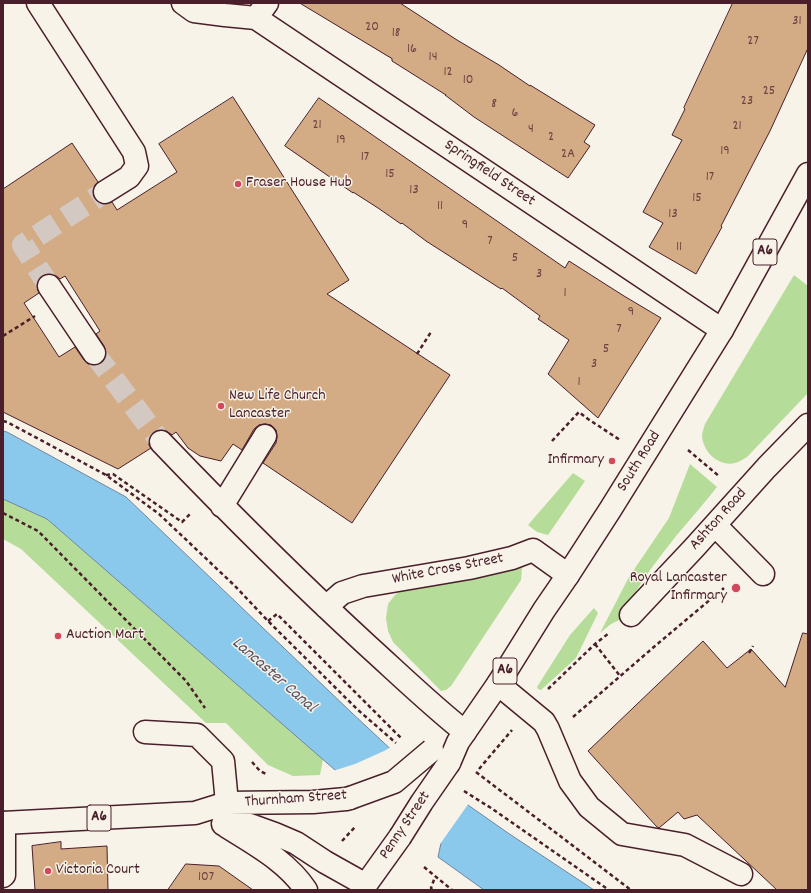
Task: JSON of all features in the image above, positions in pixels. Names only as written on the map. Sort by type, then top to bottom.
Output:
[{"type":"main road","points":[[38,3],[134,152],[137,166],[133,172],[129,177],[105,192]]},
{"type":"main road","points":[[183,3],[194,11],[225,15],[261,11]]},
{"type":"main road","name":"Springfield Street","points":[[261,11],[722,330]]},
{"type":"main road","name":"South Road","points":[[450,763],[461,737],[498,684],[544,610],[610,510],[722,330],[808,174]]},
{"type":"main road","points":[[54,294],[94,352]]},
{"type":"main road","name":"Ashton Road","points":[[631,615],[767,467],[808,425]]},
{"type":"main road","points":[[222,506],[264,436]]},
{"type":"main road","points":[[161,442],[222,506],[326,607],[437,709],[461,737]]},
{"type":"main road","points":[[715,525],[763,574]]},
{"type":"main road","name":"White Cross Street","points":[[326,607],[342,593],[363,586],[469,568],[512,558],[533,550],[568,574]]},
{"type":"main road","points":[[498,684],[544,722],[570,781],[589,807],[622,834],[685,845],[741,874]]},
{"type":"main road","points":[[145,732],[197,735],[223,761],[225,814]]},
{"type":"main road","name":"Thurnham Street","points":[[3,823],[195,813],[225,814],[346,799],[394,782],[432,750],[461,737]]},
{"type":"main road","name":"Penny Street","points":[[367,888],[422,802],[450,763]]},
{"type":"main road","name":"Thurnham Street","points":[[225,814],[296,843],[367,888]]},
{"type":"main road","name":"Thurnham Street","points":[[225,814],[292,872],[306,890]]},
{"type":"main road","points":[[3,823],[3,876]]},
{"type":"path","points":[[3,336],[54,294]]},
{"type":"path","points":[[417,354],[431,332]]},
{"type":"path","points":[[552,441],[579,412],[620,441]]},
{"type":"path","points":[[3,421],[106,475],[159,514],[235,586],[268,621],[358,710],[400,747]]},
{"type":"path","points":[[688,450],[720,477]]},
{"type":"path","points":[[106,475],[112,474],[182,522],[185,519]]},
{"type":"path","points":[[3,513],[38,531],[186,681],[207,711]]},
{"type":"path","points":[[551,736],[724,588]]},
{"type":"path","points":[[268,621],[277,614],[402,739]]},
{"type":"path","points":[[473,775],[554,683],[595,644],[631,615]]},
{"type":"path","points":[[595,644],[620,676]]},
{"type":"path","points":[[750,653],[753,646]]},
{"type":"path","points":[[476,772],[631,890]]},
{"type":"path","points":[[464,791],[491,808],[608,890]]},
{"type":"path","points":[[337,846],[356,826]]},
{"type":"path","points":[[424,867],[452,890]]},
{"type":"path","points":[[432,890],[431,888],[435,877]]},
{"type":"green space","points":[[794,275],[808,286],[808,393],[747,457],[735,463],[723,463],[713,457],[705,448],[702,436],[705,424]]},
{"type":"green space","points":[[690,464],[717,487],[654,565],[640,585],[623,618],[611,624],[600,633],[629,577],[669,518]]},
{"type":"green space","points":[[573,473],[585,481],[548,535],[537,532],[528,525]]},
{"type":"green space","points":[[3,499],[47,519],[323,759],[320,775],[293,776],[268,765],[226,723],[206,723],[21,549],[3,539]]},
{"type":"green space","points":[[522,568],[521,580],[451,686],[446,690],[441,691],[393,642],[388,631],[386,618],[388,604],[395,595],[405,587]]},
{"type":"green space","points":[[594,608],[598,613],[576,658],[541,690],[538,689],[537,687],[570,635]]},
{"type":"water","name":"Lancaster Canal","points":[[3,431],[126,497],[398,756],[508,833],[594,890],[484,890],[438,857],[441,843],[335,770],[47,519],[3,499]]},
{"type":"pier","points":[[391,747],[469,803],[438,847],[439,844],[333,771],[355,764]]},
{"type":"building","points":[[300,3],[400,3],[530,86],[595,125],[584,142],[590,146],[568,178],[474,117],[446,95],[392,61],[392,59]]},
{"type":"building","points":[[733,3],[808,3],[808,48],[770,131],[721,226],[722,227],[696,274],[649,247],[663,223],[643,212],[682,140],[672,135]]},
{"type":"building","points":[[233,97],[349,280],[327,294],[450,375],[352,523],[263,463],[276,443],[276,430],[271,425],[259,425],[254,429],[242,450],[233,444],[221,461],[200,456],[188,448],[176,432],[172,435],[165,430],[158,430],[149,438],[149,445],[151,448],[118,469],[3,412],[3,189],[72,143],[98,182],[94,186],[93,192],[95,199],[99,203],[105,204],[112,202],[117,210],[177,172],[159,144]],"holes":[[[42,275],[55,275],[60,279],[65,276],[100,331],[96,334],[104,346],[106,353],[105,359],[101,364],[88,364],[75,347],[59,357],[24,303],[39,293],[37,286],[38,280]]]},
{"type":"building","points":[[319,98],[565,268],[569,261],[661,318],[598,418],[548,374],[569,340],[538,319],[540,316],[502,288],[501,289],[426,241],[402,223],[401,224],[353,193],[285,146]]},
{"type":"building","points":[[803,633],[808,634],[808,890],[777,890],[697,815],[684,819],[678,812],[659,828],[657,827],[588,751],[703,641],[727,668],[751,649],[785,687]]},
{"type":"building","points":[[61,842],[61,849],[107,846],[108,890],[35,890],[32,846]]},
{"type":"building","points":[[186,864],[219,866],[253,890],[168,890]]},
{"type":"tunnel","points":[[49,286],[23,245],[105,192]]},
{"type":"tunnel","points":[[94,353],[161,442]]},
{"type":"place","name":"Fraser House Hub","points":[[238,184]]},
{"type":"place","name":"New Life Church Lancaster","points":[[221,406]]},
{"type":"place","name":"Infirmary","points":[[612,461]]},
{"type":"place","name":"Royal Lancaster Infirmary","points":[[736,588]]},
{"type":"place","name":"Auction Mart","points":[[58,636]]},
{"type":"place","name":"Victoria Court","points":[[48,871]]}]
